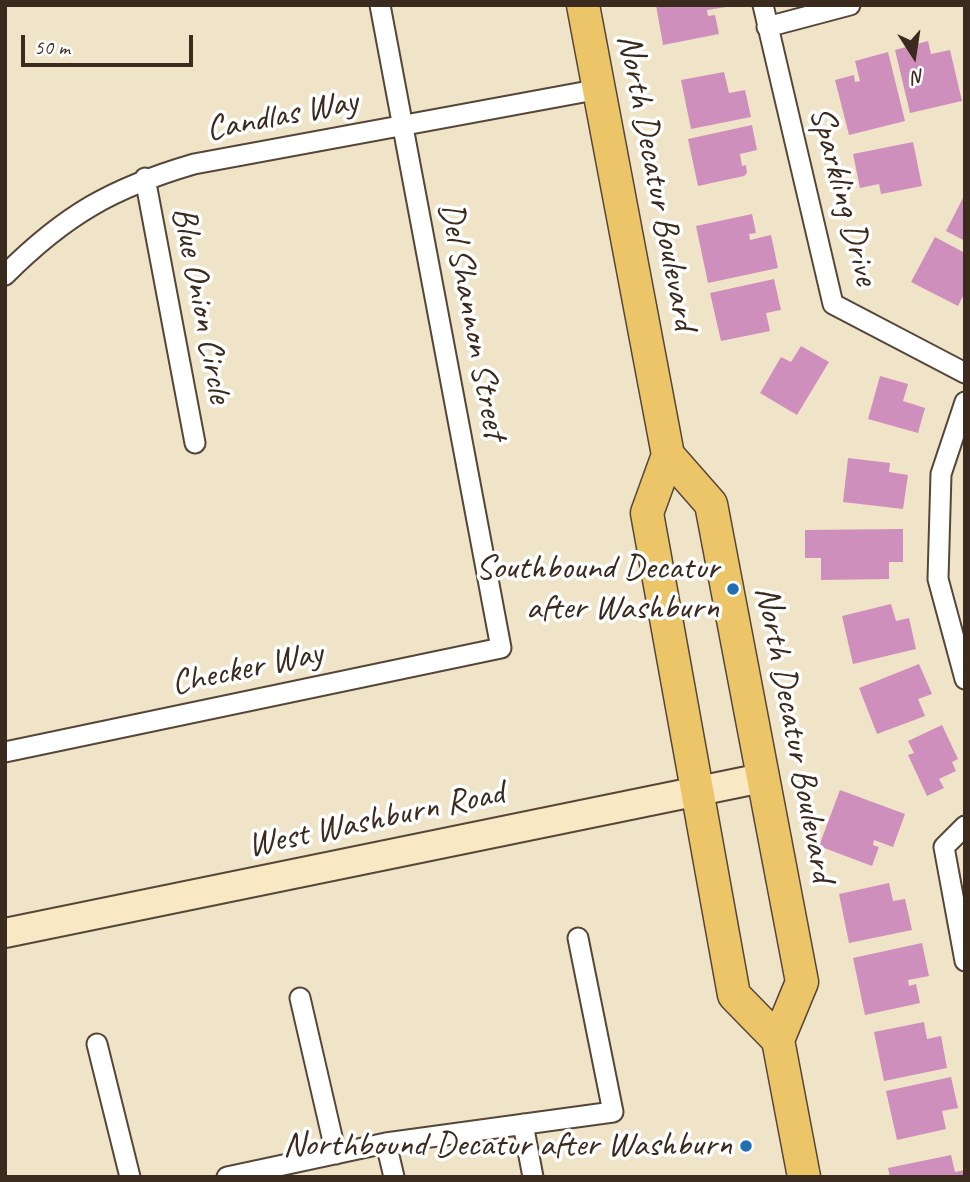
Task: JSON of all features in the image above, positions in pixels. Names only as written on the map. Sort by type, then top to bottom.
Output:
[{"type":"main road","name":"North Decatur Boulevard","points":[[583,5],[668,455],[711,503],[802,982],[778,1040]]},
{"type":"main road","points":[[668,455],[647,513],[734,995],[778,1040],[804,1177]]},
{"type":"street","name":"Del Shannon Street","points":[[380,5],[501,648]]},
{"type":"street","name":"Sparkling Drive","points":[[763,5],[833,304],[965,373]]},
{"type":"street","points":[[767,27],[850,5]]},
{"type":"street","name":"Candlas Way","points":[[5,275],[44,236],[92,203],[145,178],[194,164],[600,89]]},
{"type":"street","name":"Blue Onion Circle","points":[[145,178],[195,443]]},
{"type":"street","points":[[965,401],[942,474],[938,579],[965,679]]},
{"type":"street","name":"Checker Way","points":[[5,752],[501,648]]},
{"type":"street","name":"West Washburn Road","points":[[5,933],[762,778]]},
{"type":"street","points":[[965,826],[944,847],[965,961]]},
{"type":"street","points":[[227,1177],[386,1143],[613,1112],[578,938]]},
{"type":"street","points":[[300,998],[336,1154]]},
{"type":"street","points":[[97,1044],[130,1177]]},
{"type":"street","points":[[523,1124],[533,1177]]},
{"type":"street","points":[[386,1143],[394,1177]]},
{"type":"building","points":[[656,5],[726,7],[707,10],[708,16],[715,15],[719,34],[663,45]]},
{"type":"building","points":[[928,41],[931,54],[950,50],[962,101],[910,113],[895,50]]},
{"type":"building","points":[[888,52],[905,121],[849,135],[835,80],[854,75],[855,82],[860,81],[855,61]]},
{"type":"building","points":[[724,72],[729,93],[745,90],[751,117],[691,129],[681,80]]},
{"type":"building","points":[[752,125],[757,150],[740,154],[742,166],[746,165],[747,173],[744,176],[698,186],[688,139]]},
{"type":"building","points":[[913,142],[922,186],[881,194],[879,184],[860,188],[853,154]]},
{"type":"building","points":[[965,194],[965,241],[946,231]]},
{"type":"building","points":[[752,214],[756,233],[749,234],[750,240],[771,235],[778,268],[708,283],[696,226]]},
{"type":"building","points":[[935,237],[965,253],[965,292],[958,306],[911,282]]},
{"type":"building","points":[[774,279],[781,310],[766,313],[770,331],[721,341],[710,293]]},
{"type":"building","points":[[801,346],[829,362],[797,415],[760,393],[781,357],[791,362]]},
{"type":"building","points":[[880,376],[908,384],[903,401],[925,408],[918,433],[868,419]]},
{"type":"building","points":[[848,458],[890,463],[889,472],[908,475],[903,509],[843,502]]},
{"type":"building","points":[[903,529],[903,562],[889,562],[889,579],[821,580],[821,558],[805,558],[805,530]]},
{"type":"building","points":[[891,604],[896,621],[909,618],[916,649],[853,664],[842,616]]},
{"type":"building","points":[[919,664],[932,694],[918,699],[925,716],[877,734],[859,688]]},
{"type":"building","points":[[942,725],[958,759],[952,762],[956,771],[939,779],[944,788],[927,796],[908,755],[914,753],[908,741]]},
{"type":"building","points":[[840,790],[905,814],[893,847],[874,840],[873,845],[879,847],[872,866],[819,846]]},
{"type":"building","points":[[889,883],[893,901],[905,899],[912,930],[849,943],[839,894]]},
{"type":"building","points":[[922,943],[929,976],[908,980],[909,986],[916,984],[920,1003],[865,1015],[853,958]]},
{"type":"building","points":[[924,1022],[927,1039],[941,1036],[947,1068],[884,1081],[874,1032]]},
{"type":"building","points":[[951,1077],[958,1108],[942,1111],[946,1129],[897,1140],[886,1091]]},
{"type":"building","points":[[951,1155],[955,1172],[965,1170],[965,1177],[890,1177],[888,1168]]},
{"type":"place","name":"Southbound Decatur after Washburn","points":[[733,589]]},
{"type":"place","name":"Northbound Decatur after Washburn","points":[[746,1146]]}]
